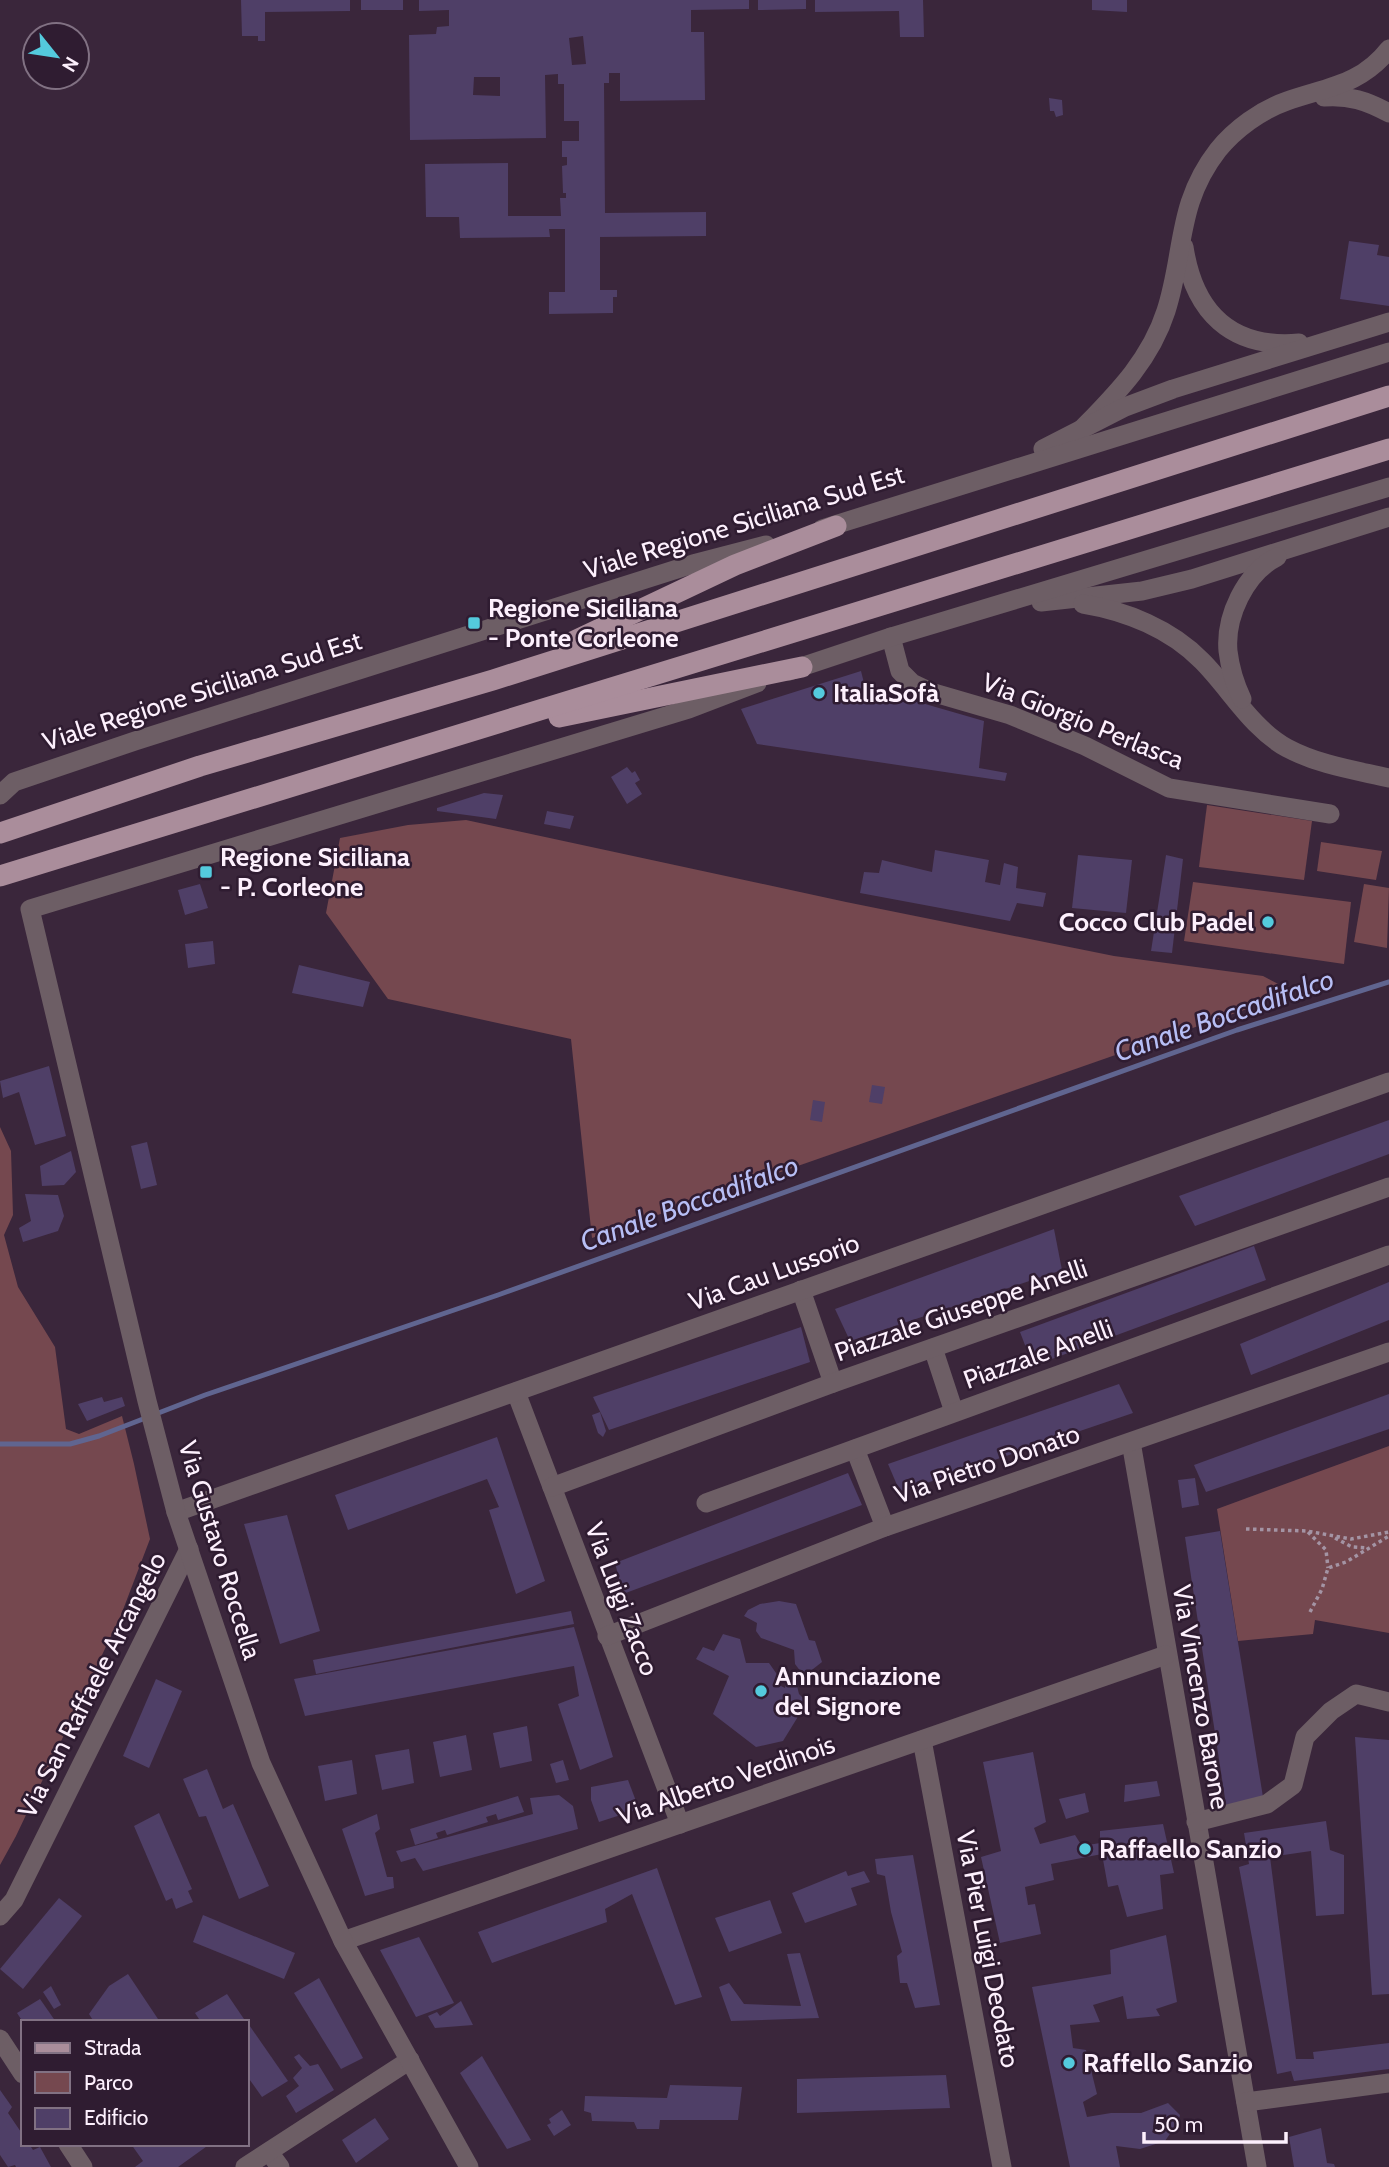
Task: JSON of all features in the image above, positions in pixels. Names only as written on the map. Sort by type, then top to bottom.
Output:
[{"type":"main road","points":[[0,833],[200,766],[493,680],[1389,396]]},
{"type":"main road","points":[[0,876],[884,602],[1389,449]]},
{"type":"main road","points":[[493,680],[735,565],[836,526]]},
{"type":"main road","points":[[427,745],[802,667]]},
{"type":"street","points":[[1080,431],[1130,377],[1154,342],[1167,310],[1181,232],[1192,193],[1219,149],[1237,131],[1260,115],[1285,102],[1351,81],[1368,71],[1389,49]]},
{"type":"street","points":[[1285,102],[1346,96],[1368,102],[1389,113]]},
{"type":"street","points":[[1181,232],[1188,271],[1195,289],[1209,313],[1227,329],[1256,341],[1289,344],[1328,340]]},
{"type":"street","points":[[991,475],[1125,407],[1173,389],[1389,322]]},
{"type":"street","name":"Viale Regione Siciliana Sud Est","points":[[1,790],[14,782],[135,741],[693,564],[836,526],[991,475],[1389,352]]},
{"type":"street","points":[[802,667],[891,637],[1389,487]]},
{"type":"street","points":[[992,607],[1142,591],[1192,579],[1389,517]]},
{"type":"street","points":[[1253,719],[1232,674],[1228,649],[1230,624],[1238,600],[1252,578],[1270,560],[1301,544]]},
{"type":"street","points":[[1060,600],[1098,606],[1131,617],[1179,641],[1202,660],[1267,734],[1286,747],[1341,769],[1389,778]]},
{"type":"street","name":"Via Giorgio Perlasca","points":[[891,637],[901,671],[912,682],[931,692],[1010,715],[1085,746],[1169,788],[1329,814]]},
{"type":"street","name":"Via Gustavo Roccella","points":[[469,2167],[342,1941],[261,1763],[176,1512],[30,909],[689,709],[802,667]]},
{"type":"street","points":[[1341,769],[1389,766]]},
{"type":"street","name":"Via Cau Lussorio","points":[[176,1512],[1389,1082]]},
{"type":"street","name":"Piazzale Giuseppe Anelli","points":[[552,1487],[833,1383],[1389,1187]]},
{"type":"street","name":"Piazzale Anelli","points":[[706,1503],[1389,1255]]},
{"type":"street","points":[[801,1290],[833,1383]]},
{"type":"street","points":[[933,1348],[954,1412]]},
{"type":"street","name":"Via Pietro Donato","points":[[607,1636],[886,1527],[1389,1352]]},
{"type":"street","name":"Via Luigi Zacco","points":[[516,1392],[680,1824]]},
{"type":"street","name":"Via Vincenzo Barone","points":[[1131,1442],[1257,2167]]},
{"type":"street","points":[[855,1449],[886,1527]]},
{"type":"street","name":"Via San Raffaele Arcangelo","points":[[0,1916],[14,1900],[190,1549]]},
{"type":"street","name":"Via Alberto Verdinois","points":[[342,1941],[1166,1655]]},
{"type":"street","points":[[1195,1822],[1267,1804],[1293,1785],[1305,1737],[1331,1711],[1356,1694],[1389,1702]]},
{"type":"street","name":"Via Pier Luigi Deodato","points":[[922,1740],[1002,2167]]},
{"type":"street","points":[[0,2039],[21,2071]]},
{"type":"street","points":[[245,2167],[275,2159],[410,2060]]},
{"type":"street","points":[[1246,2102],[1389,2083]]},
{"type":"street","points":[[69,2146],[83,2167]]},
{"type":"path","points":[[1247,1530],[1307,1531],[1351,1539],[1389,1534]]},
{"type":"path","points":[[1307,1531],[1326,1550],[1328,1568],[1322,1589],[1310,1612]]},
{"type":"path","points":[[1328,1568],[1346,1562],[1389,1534]]},
{"type":"path","points":[[1332,1536],[1352,1547],[1369,1548]]},
{"type":"green space","name":"Cocco Club Padel","points":[[1207,805],[1312,821],[1304,880],[1199,867]]},
{"type":"green space","points":[[466,820],[846,902],[1114,956],[1263,976],[1286,988],[1247,1009],[592,1238],[571,1039],[388,999],[326,913],[340,838],[408,825]]},
{"type":"green space","name":"Cocco Club Padel","points":[[1321,842],[1382,851],[1376,880],[1317,871]]},
{"type":"green space","name":"Cocco Club Padel","points":[[1193,882],[1351,902],[1344,964],[1184,941]]},
{"type":"green space","points":[[1364,884],[1389,888],[1387,948],[1354,942]]},
{"type":"green space","points":[[0,1127],[11,1151],[13,1215],[4,1235],[18,1287],[55,1347],[66,1429],[79,1434],[122,1416],[150,1539],[121,1615],[0,1865]]},
{"type":"green space","points":[[1389,1446],[1389,1633],[1315,1620],[1313,1634],[1238,1641],[1217,1509]]},
{"type":"building","points":[[241,0],[350,0],[350,11],[265,12],[265,41],[258,41],[258,36],[242,36]]},
{"type":"building","points":[[361,0],[403,0],[403,10],[361,10]]},
{"type":"building","points":[[419,0],[749,0],[749,9],[691,10],[691,32],[704,32],[705,100],[620,101],[620,73],[609,73],[609,83],[604,83],[605,213],[706,212],[706,236],[600,237],[600,290],[617,290],[617,297],[613,297],[613,313],[549,314],[549,292],[565,292],[565,229],[549,229],[550,237],[460,238],[459,217],[426,217],[425,164],[508,163],[508,216],[561,216],[560,198],[566,198],[566,193],[563,193],[562,166],[567,165],[567,157],[562,157],[562,141],[579,141],[579,121],[564,121],[564,84],[558,84],[558,74],[545,75],[546,138],[410,140],[409,35],[436,34],[437,27],[449,26],[449,10],[419,11]],"holes":[[[583,36],[586,64],[572,65],[569,38]],[[474,77],[500,77],[500,96],[473,95]]]},
{"type":"building","points":[[758,0],[806,0],[806,9],[758,10]]},
{"type":"building","points":[[815,0],[923,0],[924,37],[900,37],[899,11],[815,12]]},
{"type":"building","points":[[1092,0],[1127,0],[1127,12],[1092,10]]},
{"type":"building","points":[[1049,98],[1062,100],[1063,115],[1056,117],[1054,111],[1050,111]]},
{"type":"building","points":[[1349,241],[1379,245],[1377,255],[1389,257],[1389,306],[1340,299]]},
{"type":"building","points":[[861,671],[868,699],[894,695],[984,721],[979,768],[1007,773],[1005,781],[757,744],[741,709]]},
{"type":"building","points":[[627,767],[632,773],[635,771],[640,780],[635,783],[642,794],[627,804],[611,777]]},
{"type":"building","points":[[484,793],[503,795],[496,819],[437,811],[437,808]]},
{"type":"building","points":[[547,811],[574,816],[570,829],[544,824]]},
{"type":"building","points":[[935,850],[989,860],[985,882],[1000,885],[1004,863],[1018,867],[1016,888],[1046,893],[1043,907],[1017,903],[1010,921],[860,893],[864,872],[879,873],[882,860],[932,872]]},
{"type":"building","points":[[1078,855],[1132,860],[1126,913],[1072,908]]},
{"type":"building","points":[[1166,855],[1183,859],[1172,953],[1151,951]]},
{"type":"building","points":[[200,884],[208,908],[185,915],[178,890]]},
{"type":"building","points":[[213,941],[215,964],[188,968],[185,944]]},
{"type":"building","points":[[299,965],[370,982],[363,1007],[292,993]]},
{"type":"building","points":[[49,1066],[66,1136],[35,1145],[19,1092],[3,1098],[0,1081]]},
{"type":"building","points":[[872,1085],[885,1087],[882,1104],[869,1102]]},
{"type":"building","points":[[813,1100],[825,1102],[822,1122],[810,1120]]},
{"type":"building","points":[[1389,1120],[1389,1154],[1195,1226],[1179,1196]]},
{"type":"building","points":[[147,1142],[157,1185],[141,1189],[131,1146]]},
{"type":"building","points":[[71,1151],[76,1172],[64,1185],[42,1186],[40,1166]]},
{"type":"building","points":[[25,1194],[58,1195],[64,1216],[58,1231],[23,1242],[19,1228],[31,1221]]},
{"type":"building","points":[[1054,1229],[1062,1270],[850,1341],[835,1309]]},
{"type":"building","points":[[1254,1246],[1266,1280],[1033,1366],[1020,1332]]},
{"type":"building","points":[[1389,1282],[1389,1320],[1251,1375],[1240,1344]]},
{"type":"building","points":[[801,1327],[810,1362],[609,1430],[593,1397]]},
{"type":"building","points":[[1119,1384],[1133,1413],[900,1492],[888,1464]]},
{"type":"building","points":[[1389,1394],[1389,1429],[1206,1492],[1194,1465]]},
{"type":"building","points":[[102,1397],[104,1402],[122,1397],[125,1406],[87,1421],[78,1404]]},
{"type":"building","points":[[600,1412],[606,1431],[603,1437],[598,1433],[592,1415]]},
{"type":"building","points":[[497,1437],[545,1581],[516,1594],[489,1510],[499,1507],[487,1479],[348,1530],[335,1495]]},
{"type":"building","points":[[848,1473],[862,1505],[623,1594],[615,1563]]},
{"type":"building","points":[[1195,1478],[1199,1505],[1182,1508],[1178,1480]]},
{"type":"building","points":[[287,1515],[320,1631],[280,1644],[244,1524]]},
{"type":"building","points":[[1220,1531],[1263,1797],[1226,1805],[1185,1537]]},
{"type":"building","points":[[779,1601],[796,1604],[809,1640],[815,1641],[822,1662],[808,1673],[801,1672],[795,1664],[794,1650],[761,1638],[756,1631],[757,1623],[744,1616],[748,1610],[760,1604]]},
{"type":"building","points":[[571,1611],[574,1624],[316,1674],[313,1660]]},
{"type":"building","points":[[574,1627],[613,1757],[580,1770],[558,1704],[579,1696],[574,1666],[305,1716],[294,1679]]},
{"type":"building","name":"Annunciazione del Signore","points":[[723,1634],[740,1639],[746,1663],[769,1663],[781,1680],[779,1685],[785,1688],[786,1683],[797,1686],[799,1694],[807,1702],[783,1741],[756,1747],[713,1714],[729,1676],[696,1659],[703,1647],[714,1651]]},
{"type":"building","points":[[156,1679],[182,1691],[149,1768],[123,1756]]},
{"type":"building","points":[[527,1726],[532,1761],[500,1768],[493,1733]]},
{"type":"building","points":[[466,1735],[472,1770],[440,1777],[433,1742]]},
{"type":"building","points":[[1355,1737],[1389,1740],[1389,1994],[1372,1995]]},
{"type":"building","points":[[409,1749],[414,1783],[382,1790],[375,1755]]},
{"type":"building","name":"Raffaello Sanzio","points":[[1033,1752],[1046,1822],[1034,1828],[1040,1844],[1075,1835],[1082,1846],[1100,1843],[1100,1831],[1163,1824],[1174,1873],[1160,1875],[1163,1909],[1127,1917],[1118,1885],[1108,1887],[1102,1854],[1051,1864],[1054,1880],[1025,1887],[1028,1905],[1035,1904],[1041,1934],[1000,1943],[981,1857],[1001,1851],[983,1762]]},
{"type":"building","points":[[352,1760],[357,1794],[325,1801],[318,1766]]},
{"type":"building","points":[[563,1760],[569,1780],[556,1783],[550,1764]]},
{"type":"building","points":[[207,1769],[223,1809],[233,1804],[269,1886],[239,1899],[206,1816],[199,1817],[183,1779]]},
{"type":"building","points":[[628,1780],[639,1809],[599,1822],[591,1800],[591,1787]]},
{"type":"building","points":[[1157,1781],[1160,1796],[1124,1802],[1125,1785]]},
{"type":"building","points":[[1085,1793],[1089,1812],[1066,1819],[1059,1799]]},
{"type":"building","points":[[559,1795],[573,1806],[578,1829],[423,1871],[415,1858],[401,1862],[396,1851],[533,1814],[530,1798]]},
{"type":"building","points":[[518,1796],[524,1812],[498,1820],[496,1814],[486,1817],[488,1822],[447,1835],[445,1830],[436,1833],[438,1838],[415,1845],[410,1829]]},
{"type":"building","points":[[159,1813],[192,1889],[188,1891],[193,1902],[176,1909],[172,1898],[166,1901],[134,1826]]},
{"type":"building","points":[[377,1814],[380,1829],[375,1833],[387,1877],[393,1877],[394,1888],[365,1896],[342,1829]]},
{"type":"building","points":[[1326,1821],[1330,1850],[1344,1855],[1344,1914],[1316,1916],[1311,1851],[1270,1857],[1296,2059],[1314,2059],[1313,2052],[1389,2043],[1389,2069],[1294,2081],[1291,2071],[1277,2074],[1239,1867],[1249,1864],[1244,1833]]},
{"type":"building","points":[[913,1855],[940,2005],[915,2008],[907,1983],[900,1983],[897,1956],[902,1952],[885,1876],[877,1874],[875,1859]]},
{"type":"building","points":[[657,1868],[702,1997],[675,2005],[632,1894],[605,1909],[607,1922],[492,1963],[478,1932]]},
{"type":"building","points":[[846,1871],[848,1876],[864,1871],[870,1882],[851,1888],[857,1905],[805,1923],[792,1893]]},
{"type":"building","points":[[59,1898],[82,1916],[23,1989],[0,1969]]},
{"type":"building","points":[[770,1900],[782,1933],[729,1952],[715,1918]]},
{"type":"building","points":[[203,1915],[295,1953],[284,1979],[193,1942]]},
{"type":"building","name":"Raffello Sanzio","points":[[1166,1935],[1177,2002],[1156,2009],[1160,2016],[1127,2019],[1123,1996],[1093,2005],[1100,2022],[1070,2025],[1073,2048],[1086,2050],[1097,2094],[1083,2102],[1087,2117],[1111,2113],[1141,2113],[1168,2103],[1180,2115],[1178,2122],[1165,2141],[1140,2149],[1116,2146],[1120,2167],[1070,2167],[1032,1987],[1111,1974],[1110,1950]]},
{"type":"building","points":[[419,1937],[454,2003],[416,2017],[380,1950]]},
{"type":"building","points":[[800,1953],[819,2018],[731,2021],[719,1987],[729,1983],[744,2004],[801,2006],[787,1954]]},
{"type":"building","points":[[128,1974],[159,2020],[93,2020],[89,2014],[109,1986]]},
{"type":"building","points":[[319,1978],[363,2058],[341,2069],[294,1993]]},
{"type":"building","points":[[51,1986],[61,2005],[54,2009],[43,1992]]},
{"type":"building","points":[[227,1994],[245,2020],[200,2020],[195,2013]]},
{"type":"building","points":[[40,1999],[55,2020],[22,2020],[17,2013]]},
{"type":"building","points":[[461,2001],[473,2025],[435,2028],[428,2016],[437,2012],[440,2016]]},
{"type":"building","points":[[248,2023],[288,2081],[262,2097],[248,2077]]},
{"type":"building","points":[[299,2054],[310,2066],[318,2064],[334,2090],[296,2113],[286,2096],[299,2086],[293,2078],[302,2068],[294,2057]]},
{"type":"building","points":[[482,2056],[531,2140],[507,2149],[460,2073]]},
{"type":"building","points":[[946,2075],[950,2108],[797,2113],[797,2079]]},
{"type":"building","points":[[670,2085],[742,2087],[738,2120],[660,2120],[659,2129],[637,2129],[634,2122],[592,2121],[591,2113],[584,2111],[585,2096],[667,2098]]},
{"type":"building","points":[[0,2090],[12,2107],[8,2113],[21,2132],[21,2146],[30,2146],[33,2150],[40,2147],[51,2167],[8,2167],[0,2155]]},
{"type":"building","points":[[562,2110],[571,2125],[554,2136],[547,2125],[551,2123],[549,2119]]},
{"type":"building","points":[[375,2118],[389,2139],[356,2163],[342,2140]]},
{"type":"building","points":[[1321,2128],[1327,2163],[1334,2164],[1335,2167],[1294,2167],[1289,2137]]},
{"type":"building","points":[[132,2146],[207,2146],[178,2167],[135,2167],[143,2161]]},
{"type":"waterway","name":"Canale Boccadifalco","points":[[0,1444],[70,1444],[99,1436],[205,1395],[498,1295],[1237,1030],[1389,982]]},
{"type":"place","name":"Regione Siciliana - Ponte Corleone","points":[[474,623]]},
{"type":"place","name":"ItaliaSofà","points":[[819,693]]},
{"type":"place","name":"Regione Siciliana - P. Corleone","points":[[206,872]]},
{"type":"place","name":"Cocco Club Padel","points":[[1268,922]]},
{"type":"place","name":"Annunciazione del Signore","points":[[761,1691]]},
{"type":"place","name":"Raffaello Sanzio","points":[[1085,1849]]},
{"type":"place","name":"Raffello Sanzio","points":[[1069,2063]]}]
